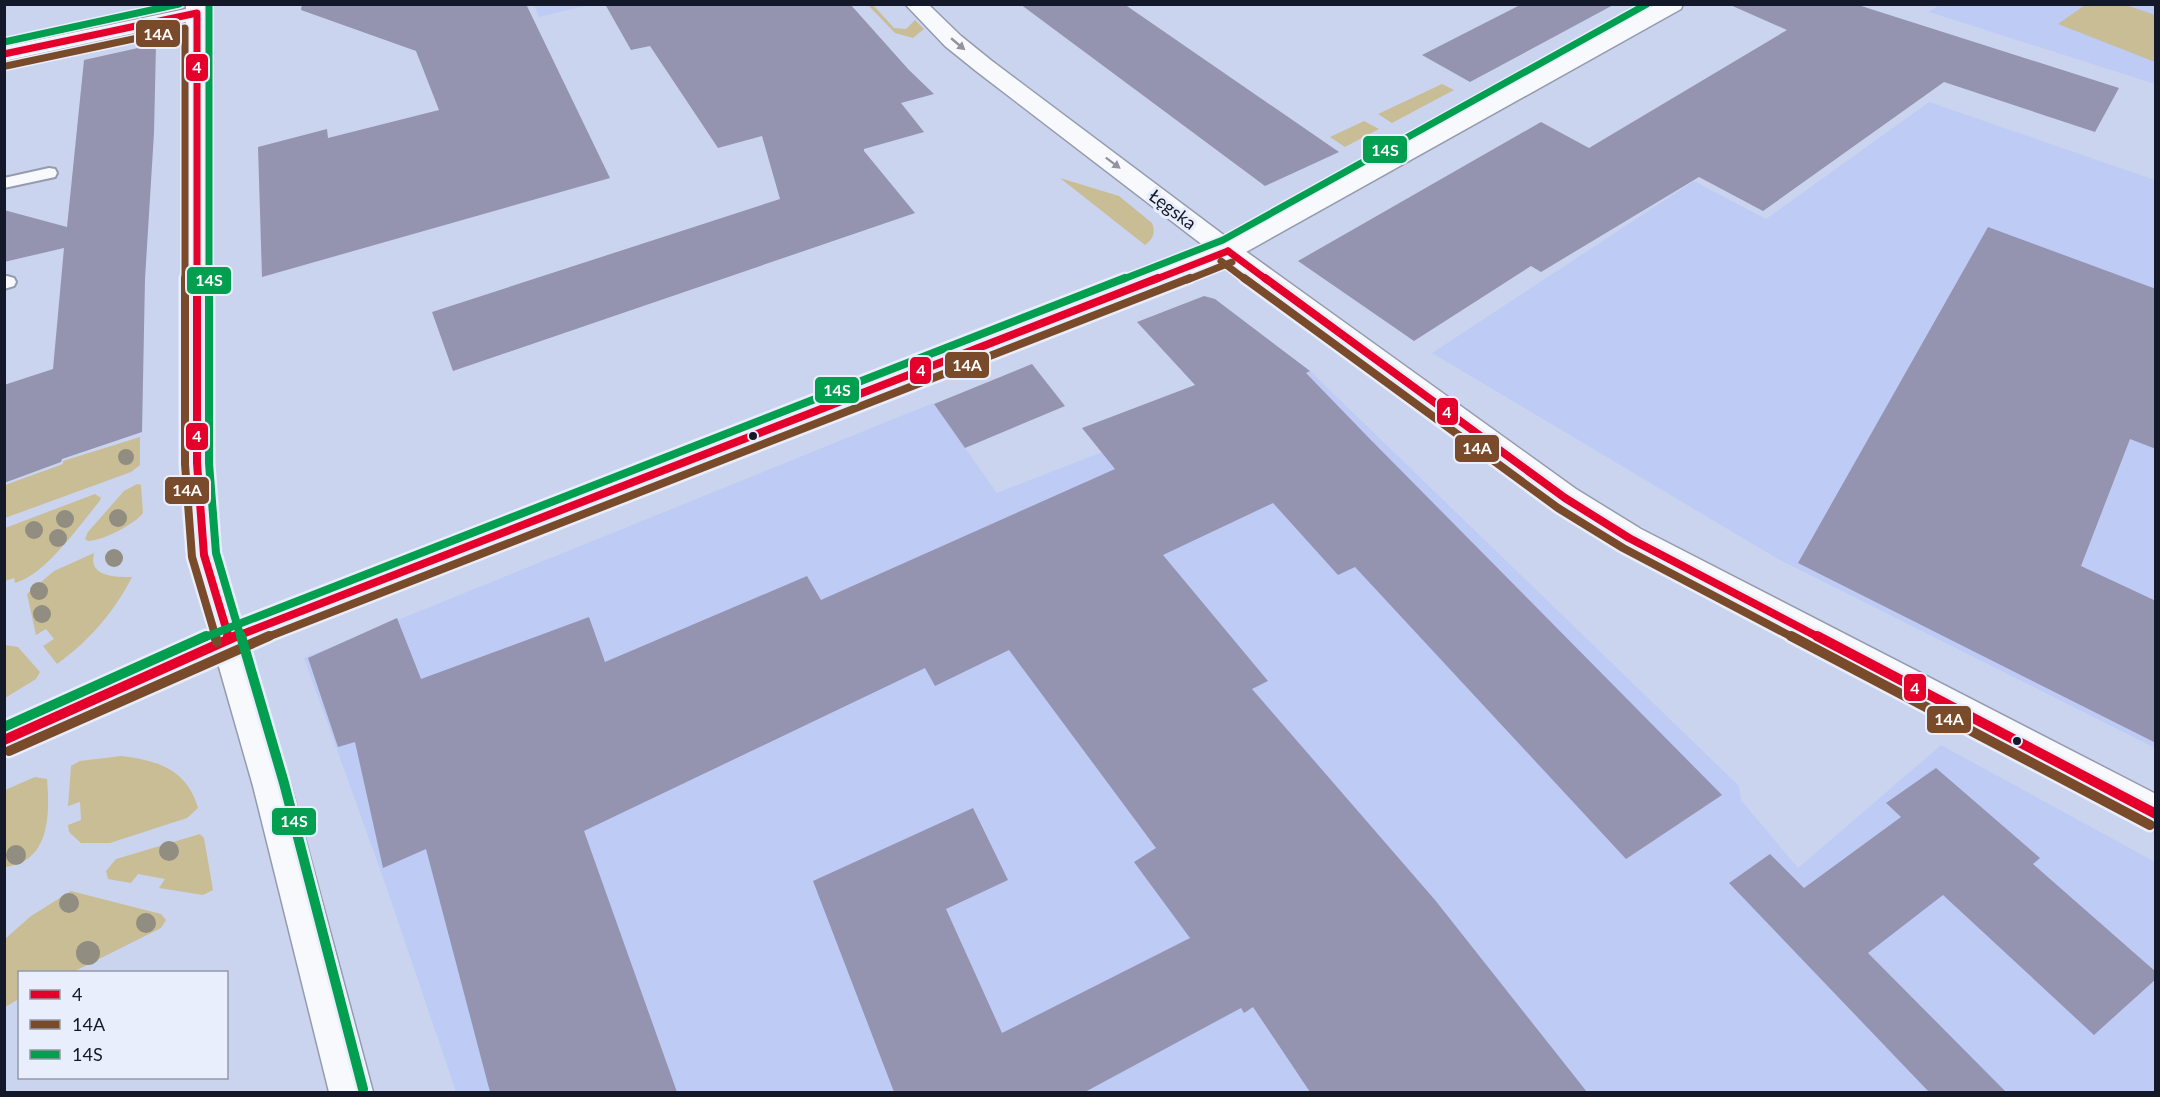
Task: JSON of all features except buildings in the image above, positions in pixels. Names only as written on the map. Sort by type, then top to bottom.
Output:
[{"type":"street","name":"Łęgska","points":[[915,4],[953,41],[984,66],[1228,250],[1565,498],[1629,538],[2156,814]]},
{"type":"street","points":[[4,740],[229,639],[1228,250],[1673,4]]},
{"type":"street","points":[[4,54],[197,9],[197,463],[204,555],[272,786],[351,1092]]},
{"type":"lane","points":[[4,183],[49,173]]},
{"type":"shaded area","points":[[1940,4],[2155,5],[2155,84],[1929,12]]},
{"type":"shaded area","points":[[534,5],[589,5],[539,17]]},
{"type":"shaded area","points":[[868,5],[873,5],[894,28],[906,29],[915,20],[924,29],[913,38],[895,33]]},
{"type":"shaded area","points":[[2085,5],[2126,5],[2155,15],[2155,62],[2058,24]]},
{"type":"shaded area","points":[[1442,84],[1454,90],[1392,123],[1378,114]]},
{"type":"shaded area","points":[[1929,102],[2155,180],[2155,748],[1778,559],[1432,353],[1694,181],[1766,219]]},
{"type":"shaded area","points":[[1364,121],[1379,129],[1345,147],[1330,137]]},
{"type":"shaded area","points":[[1060,178],[1119,196],[1152,223],[1154,233],[1152,238],[1145,245]]},
{"type":"shaded area","points":[[1310,371],[1739,786],[1741,800],[1798,868],[1941,745],[2155,862],[2155,1092],[456,1092],[386,886],[304,658],[933,403],[997,493]]},
{"type":"shaded area","points":[[140,437],[140,465],[131,472],[5,518],[5,485],[63,464],[63,461]]},
{"type":"shaded area","points":[[137,484],[141,485],[143,513],[126,527],[109,535],[88,541],[85,539],[88,532],[124,491]]},
{"type":"shaded area","points":[[95,494],[101,498],[99,502],[50,560],[27,578],[15,583],[14,578],[5,581],[5,528]]},
{"type":"shaded area","points":[[94,553],[93,561],[99,571],[111,576],[132,577],[100,625],[57,664],[43,646],[54,639],[46,629],[36,635],[27,594],[54,571]]},
{"type":"shaded area","points":[[5,645],[18,647],[40,672],[36,679],[5,698]]},
{"type":"shaded area","points":[[121,756],[147,760],[178,775],[193,795],[198,808],[187,818],[110,843],[81,843],[69,832],[68,825],[81,820],[80,802],[68,806],[71,766],[80,761]]},
{"type":"shaded area","points":[[35,777],[47,779],[48,807],[44,834],[39,846],[31,856],[20,863],[5,867],[5,790]]},
{"type":"shaded area","points":[[200,834],[204,838],[213,890],[203,895],[159,888],[165,879],[138,874],[131,883],[108,879],[106,871],[116,859]]},
{"type":"shaded area","points":[[71,891],[161,914],[166,920],[161,928],[75,971],[18,971],[18,1000],[5,1007],[5,939],[31,916]]},
{"type":"transit line","name":"14S","points":[[4,42],[179,4]]},
{"type":"transit line","name":"14S","points":[[209,4],[209,463],[216,553],[284,783],[363,1089]]},
{"type":"transit line","name":"14S","points":[[4,727],[225,628],[1223,240],[1647,4]]},
{"type":"transit line","name":"4","points":[[4,54],[197,13],[197,463],[204,555],[229,639]]},
{"type":"transit line","name":"14A","points":[[6,66],[185,28],[185,464],[192,557],[217,642]]},
{"type":"transit line","name":"4","points":[[1228,251],[1565,498],[1629,538],[2156,814]]},
{"type":"transit line","name":"4","points":[[4,740],[229,639],[1228,251]]},
{"type":"transit line","name":"14A","points":[[1221,261],[1558,508],[1623,548],[2150,825]]},
{"type":"transit line","name":"14A","points":[[9,751],[234,650],[1232,262]]}]
